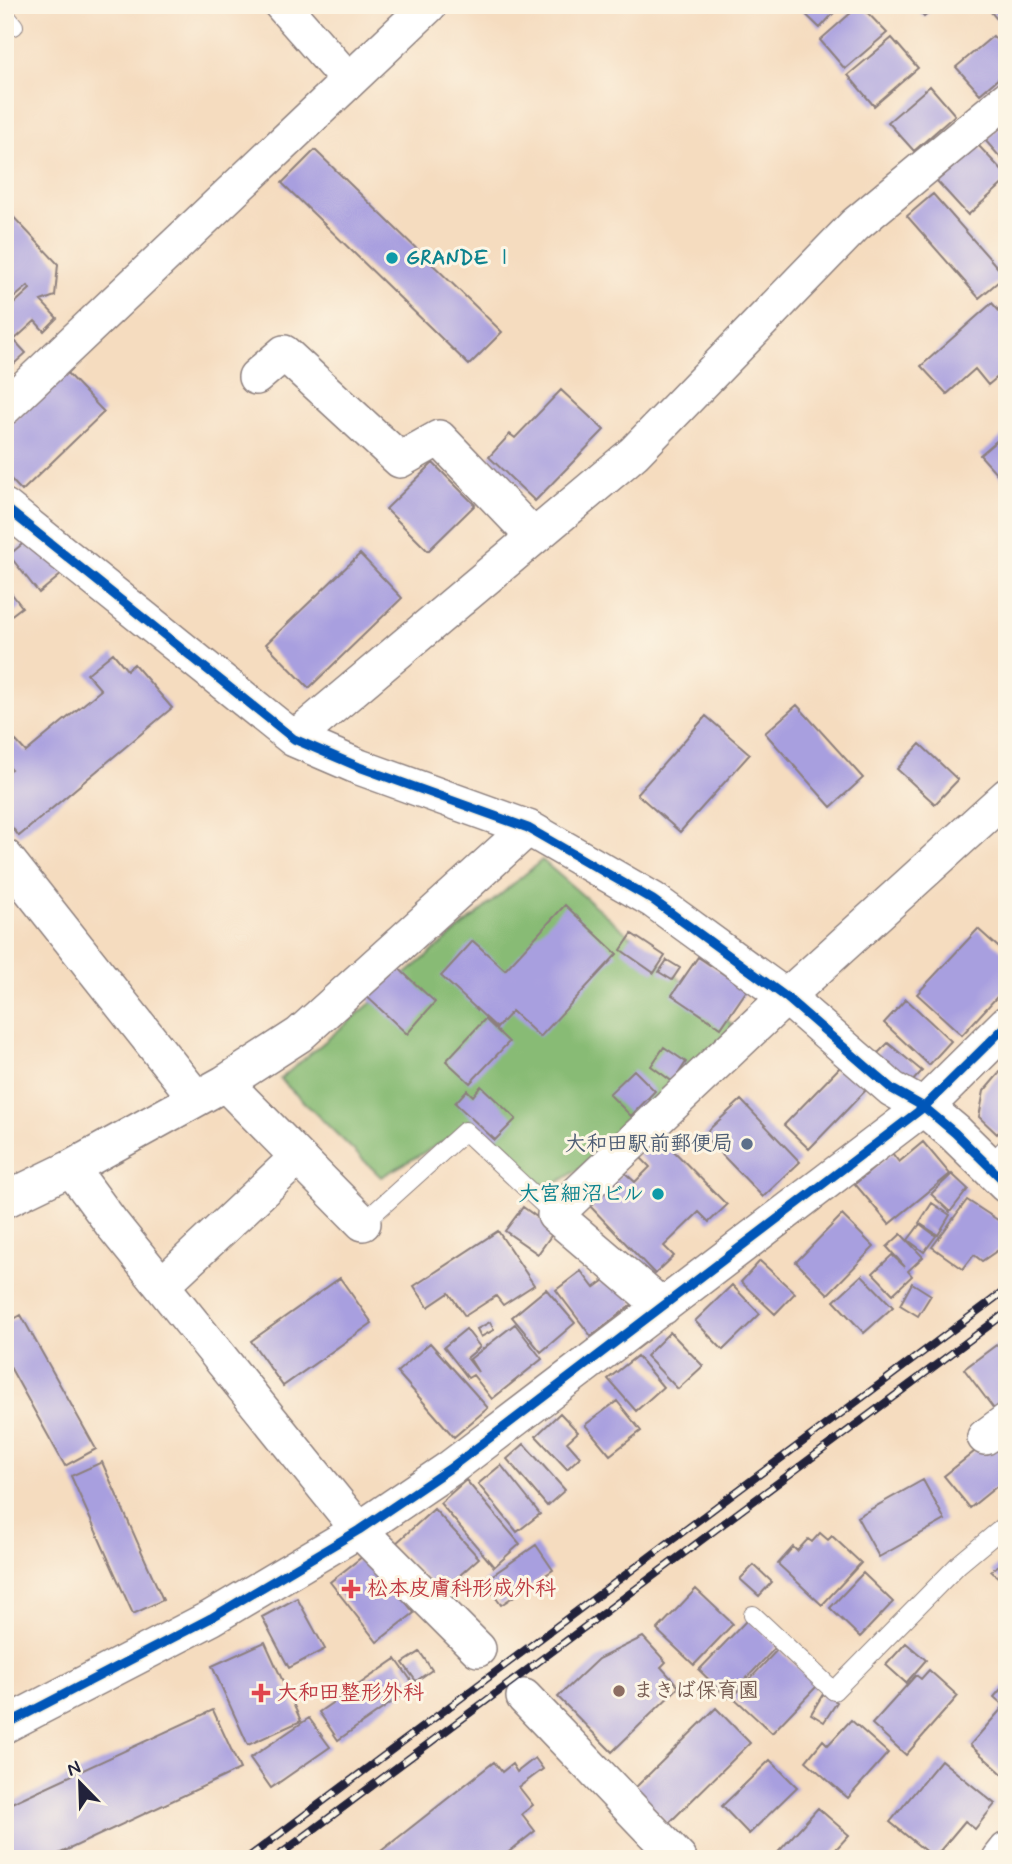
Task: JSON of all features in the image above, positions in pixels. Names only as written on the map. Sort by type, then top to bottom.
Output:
[{"type":"street","points":[[282,5],[348,80]]},
{"type":"street","points":[[5,407],[429,5]]},
{"type":"street","points":[[294,739],[634,453],[855,225],[1007,99]]},
{"type":"street","points":[[256,377],[284,353],[400,460],[439,439],[534,537]]},
{"type":"street","points":[[12,522],[294,739],[359,767],[528,828],[653,900],[786,997],[892,1089],[924,1107],[1001,1166]]},
{"type":"street","points":[[663,1307],[555,1215],[786,997],[1007,796]]},
{"type":"street","points":[[5,1200],[71,1168],[210,1090],[299,1035],[528,828]]},
{"type":"street","points":[[5,857],[210,1090],[298,1157],[363,1223]]},
{"type":"street","points":[[5,1725],[211,1618],[359,1530],[449,1469],[924,1107],[1007,1025]]},
{"type":"street","points":[[162,1285],[298,1157]]},
{"type":"street","points":[[71,1168],[359,1530],[478,1649]]},
{"type":"street","points":[[524,1697],[679,1859]]},
{"type":"street","points":[[1000,1859],[1007,1850]]},
{"type":"lane","points":[[363,1223],[465,1131],[555,1215]]},
{"type":"lane","points":[[753,1615],[834,1691],[959,1564],[1007,1524]]},
{"type":"green space","points":[[542,860],[734,1026],[602,1155],[539,1194],[469,1127],[381,1177],[280,1079]]},
{"type":"building","points":[[796,5],[841,5],[820,28]]},
{"type":"building","points":[[860,5],[887,33],[845,69],[820,40]]},
{"type":"building","points":[[914,5],[938,5],[924,17]]},
{"type":"building","points":[[985,5],[1007,5],[1007,31]]},
{"type":"building","points":[[993,36],[1007,52],[1007,71],[980,94],[956,67]]},
{"type":"building","points":[[892,38],[918,68],[874,106],[848,75]]},
{"type":"building","points":[[930,86],[955,115],[914,151],[888,122]]},
{"type":"building","points":[[1007,120],[1007,165],[985,140]]},
{"type":"building","points":[[978,145],[1007,176],[1007,180],[968,215],[937,181]]},
{"type":"building","name":"GRANDE Ⅰ","points":[[315,150],[502,332],[469,365],[282,183]]},
{"type":"building","points":[[933,194],[1005,276],[979,298],[907,216]]},
{"type":"building","points":[[5,208],[58,264],[55,296],[41,301],[57,318],[44,331],[35,321],[14,340],[26,353],[5,372],[5,312],[30,289],[28,286],[15,297],[5,299]]},
{"type":"building","points":[[992,303],[1007,320],[1007,369],[988,385],[975,369],[947,394],[921,366]]},
{"type":"building","points":[[66,372],[104,412],[22,491],[5,473],[5,429]]},
{"type":"building","points":[[561,390],[604,430],[535,501],[489,457],[510,434],[515,438]]},
{"type":"building","points":[[1007,432],[1007,485],[980,455]]},
{"type":"building","points":[[433,463],[475,505],[428,551],[386,509]]},
{"type":"building","points":[[32,536],[68,569],[39,593],[9,555]]},
{"type":"building","points":[[360,554],[402,598],[309,688],[266,644]]},
{"type":"building","points":[[5,585],[22,607],[5,620]]},
{"type":"building","points":[[113,653],[127,670],[134,664],[172,708],[19,836],[5,819],[5,773],[11,769],[5,762],[5,750],[16,741],[26,752],[101,690],[87,674]]},
{"type":"building","points":[[797,705],[863,778],[831,807],[765,733]]},
{"type":"building","points":[[706,716],[750,754],[680,832],[637,794]]},
{"type":"building","points":[[920,744],[958,780],[935,804],[897,769]]},
{"type":"building","points":[[565,905],[617,954],[540,1037],[512,1011],[497,1028],[441,976],[473,941],[505,970]]},
{"type":"building","points":[[978,929],[1007,955],[1007,986],[962,1035],[917,994]]},
{"type":"building","points":[[632,934],[665,956],[654,973],[621,950]]},
{"type":"building","points":[[698,957],[747,990],[721,1028],[672,995]]},
{"type":"building","points":[[667,960],[680,968],[672,980],[659,972]]},
{"type":"building","points":[[393,963],[435,1002],[407,1034],[365,995]]},
{"type":"building","points":[[906,999],[951,1041],[929,1065],[884,1023]]},
{"type":"building","points":[[485,1019],[509,1042],[470,1083],[446,1061]]},
{"type":"building","points":[[888,1043],[922,1071],[908,1086],[874,1057]]},
{"type":"building","points":[[664,1047],[686,1062],[673,1082],[651,1066]]},
{"type":"building","points":[[1007,1064],[1007,1124],[997,1134],[979,1117],[984,1091]]},
{"type":"building","points":[[842,1065],[867,1089],[809,1149],[784,1125]]},
{"type":"building","points":[[634,1070],[655,1091],[631,1116],[609,1094]]},
{"type":"building","points":[[481,1086],[516,1119],[495,1140],[455,1103],[467,1090],[473,1096]]},
{"type":"building","points":[[741,1100],[800,1162],[763,1197],[703,1135]]},
{"type":"building","name":"大宮細沼ビル","points":[[659,1136],[727,1205],[709,1222],[699,1212],[664,1246],[674,1256],[655,1274],[589,1205],[624,1172],[635,1182],[650,1167],[638,1155]]},
{"type":"building","points":[[923,1142],[950,1174],[889,1224],[855,1184],[892,1153],[899,1162]]},
{"type":"building","points":[[952,1174],[968,1189],[950,1212],[931,1194]]},
{"type":"building","points":[[967,1200],[1007,1226],[1007,1244],[982,1261],[974,1255],[963,1269],[932,1247]]},
{"type":"building","points":[[932,1203],[950,1215],[938,1235],[919,1223]]},
{"type":"building","points":[[523,1207],[555,1230],[538,1254],[505,1231]]},
{"type":"building","points":[[842,1215],[874,1247],[828,1294],[796,1262]]},
{"type":"building","points":[[920,1224],[936,1236],[924,1252],[908,1240]]},
{"type":"building","points":[[498,1231],[534,1285],[503,1305],[496,1296],[465,1316],[449,1293],[428,1307],[414,1286]]},
{"type":"building","points":[[901,1234],[923,1257],[908,1271],[912,1276],[893,1294],[873,1273],[892,1255],[905,1267],[887,1247]]},
{"type":"building","points":[[760,1261],[795,1293],[775,1314],[741,1282]]},
{"type":"building","points":[[581,1271],[594,1288],[612,1275],[634,1303],[591,1336],[556,1290]]},
{"type":"building","points":[[862,1275],[893,1307],[864,1333],[834,1301]]},
{"type":"building","points":[[340,1278],[372,1323],[283,1386],[251,1341]]},
{"type":"building","points":[[912,1283],[931,1295],[918,1316],[900,1305]]},
{"type":"building","points":[[732,1285],[760,1314],[723,1350],[695,1321]]},
{"type":"building","points":[[546,1289],[575,1323],[541,1352],[512,1317]]},
{"type":"building","points":[[21,1315],[96,1449],[65,1466],[5,1358],[5,1324]]},
{"type":"building","points":[[490,1322],[494,1330],[481,1337],[477,1329]]},
{"type":"building","points":[[515,1324],[542,1359],[492,1399],[473,1375],[468,1378],[444,1347],[466,1329],[480,1347],[467,1358],[478,1372],[470,1359]]},
{"type":"building","points":[[670,1332],[703,1366],[678,1389],[646,1356]]},
{"type":"building","points":[[1007,1337],[1007,1406],[997,1413],[964,1369]]},
{"type":"building","points":[[430,1343],[488,1408],[454,1437],[397,1372]]},
{"type":"building","points":[[637,1356],[663,1387],[636,1411],[608,1379]]},
{"type":"building","points":[[617,1401],[641,1431],[610,1455],[585,1425]]},
{"type":"building","points":[[560,1413],[578,1432],[567,1442],[580,1457],[567,1469],[536,1436]]},
{"type":"building","points":[[989,1440],[1007,1461],[1007,1478],[970,1508],[944,1476]]},
{"type":"building","points":[[524,1444],[565,1490],[547,1506],[507,1459]]},
{"type":"building","points":[[102,1462],[163,1600],[133,1614],[71,1476]]},
{"type":"building","points":[[501,1465],[540,1514],[517,1532],[478,1484]]},
{"type":"building","points":[[466,1480],[520,1544],[494,1567],[440,1503]]},
{"type":"building","points":[[923,1480],[945,1520],[879,1557],[857,1517]]},
{"type":"building","points":[[434,1509],[479,1558],[440,1593],[395,1544]]},
{"type":"building","points":[[820,1533],[828,1540],[832,1536],[861,1563],[822,1605],[778,1564],[793,1547],[797,1551],[808,1539],[812,1542]]},
{"type":"building","points":[[536,1545],[553,1570],[501,1605],[484,1581]]},
{"type":"building","points":[[367,1553],[414,1613],[377,1642],[330,1582]]},
{"type":"building","points":[[1007,1559],[1007,1585],[991,1571]]},
{"type":"building","points":[[754,1565],[772,1582],[759,1596],[740,1579]]},
{"type":"building","points":[[863,1573],[893,1602],[860,1637],[830,1608]]},
{"type":"building","points":[[696,1589],[733,1624],[694,1665],[657,1630]]},
{"type":"building","points":[[297,1598],[325,1649],[289,1668],[262,1617]]},
{"type":"building","points":[[748,1619],[777,1646],[728,1698],[699,1670]]},
{"type":"building","points":[[643,1637],[666,1662],[661,1667],[679,1687],[612,1752],[558,1697],[598,1659]]},
{"type":"building","points":[[265,1642],[301,1721],[248,1745],[212,1666]]},
{"type":"building","points":[[906,1643],[926,1660],[906,1683],[886,1665]]},
{"type":"building","points":[[778,1649],[817,1686],[772,1733],[733,1697]]},
{"type":"building","points":[[420,1652],[432,1670],[416,1681],[403,1663]]},
{"type":"building","points":[[396,1659],[415,1686],[338,1740],[319,1712]]},
{"type":"building","points":[[929,1670],[958,1696],[906,1755],[872,1724],[916,1675],[921,1679]]},
{"type":"building","points":[[1007,1682],[1007,1778],[970,1745],[1004,1706],[994,1697]]},
{"type":"building","points":[[823,1694],[837,1702],[824,1722],[811,1714]]},
{"type":"building","points":[[716,1708],[750,1743],[668,1824],[634,1789]]},
{"type":"building","points":[[213,1710],[240,1769],[48,1859],[8,1859],[5,1852],[5,1806]]},
{"type":"building","points":[[309,1718],[330,1747],[271,1788],[250,1758]]},
{"type":"building","points":[[851,1720],[888,1753],[848,1798],[806,1761],[823,1740],[828,1745]]},
{"type":"building","points":[[535,1758],[543,1769],[519,1787],[533,1805],[522,1814],[535,1831],[500,1859],[371,1859],[494,1762],[502,1772],[512,1764],[517,1772]]},
{"type":"building","points":[[770,1760],[797,1787],[749,1834],[722,1806]]},
{"type":"building","points":[[941,1760],[995,1804],[975,1829],[965,1821],[934,1858],[890,1822]]},
{"type":"building","points":[[818,1808],[849,1835],[827,1859],[772,1859]]},
{"type":"railway","points":[[246,1859],[1007,1289]]},
{"type":"railway","points":[[274,1859],[1007,1312]]},
{"type":"cycle path","points":[[5,507],[294,739],[359,767],[528,828],[653,900],[786,997],[892,1089],[924,1107],[1007,1184]]},
{"type":"cycle path","points":[[5,1725],[211,1618],[359,1530],[449,1469],[924,1107],[1007,1025]]},
{"type":"place","name":"GRANDE Ⅰ","points":[[392,258]]},
{"type":"place","name":"大和田駅前郵便局","points":[[747,1144]]},
{"type":"place","name":"大宮細沼ビル","points":[[658,1194]]},
{"type":"place","name":"松本皮膚科形成外科","points":[[351,1589]]},
{"type":"place","name":"まきば保育園","points":[[619,1691]]},
{"type":"place","name":"大和田整形外科","points":[[261,1693]]}]
